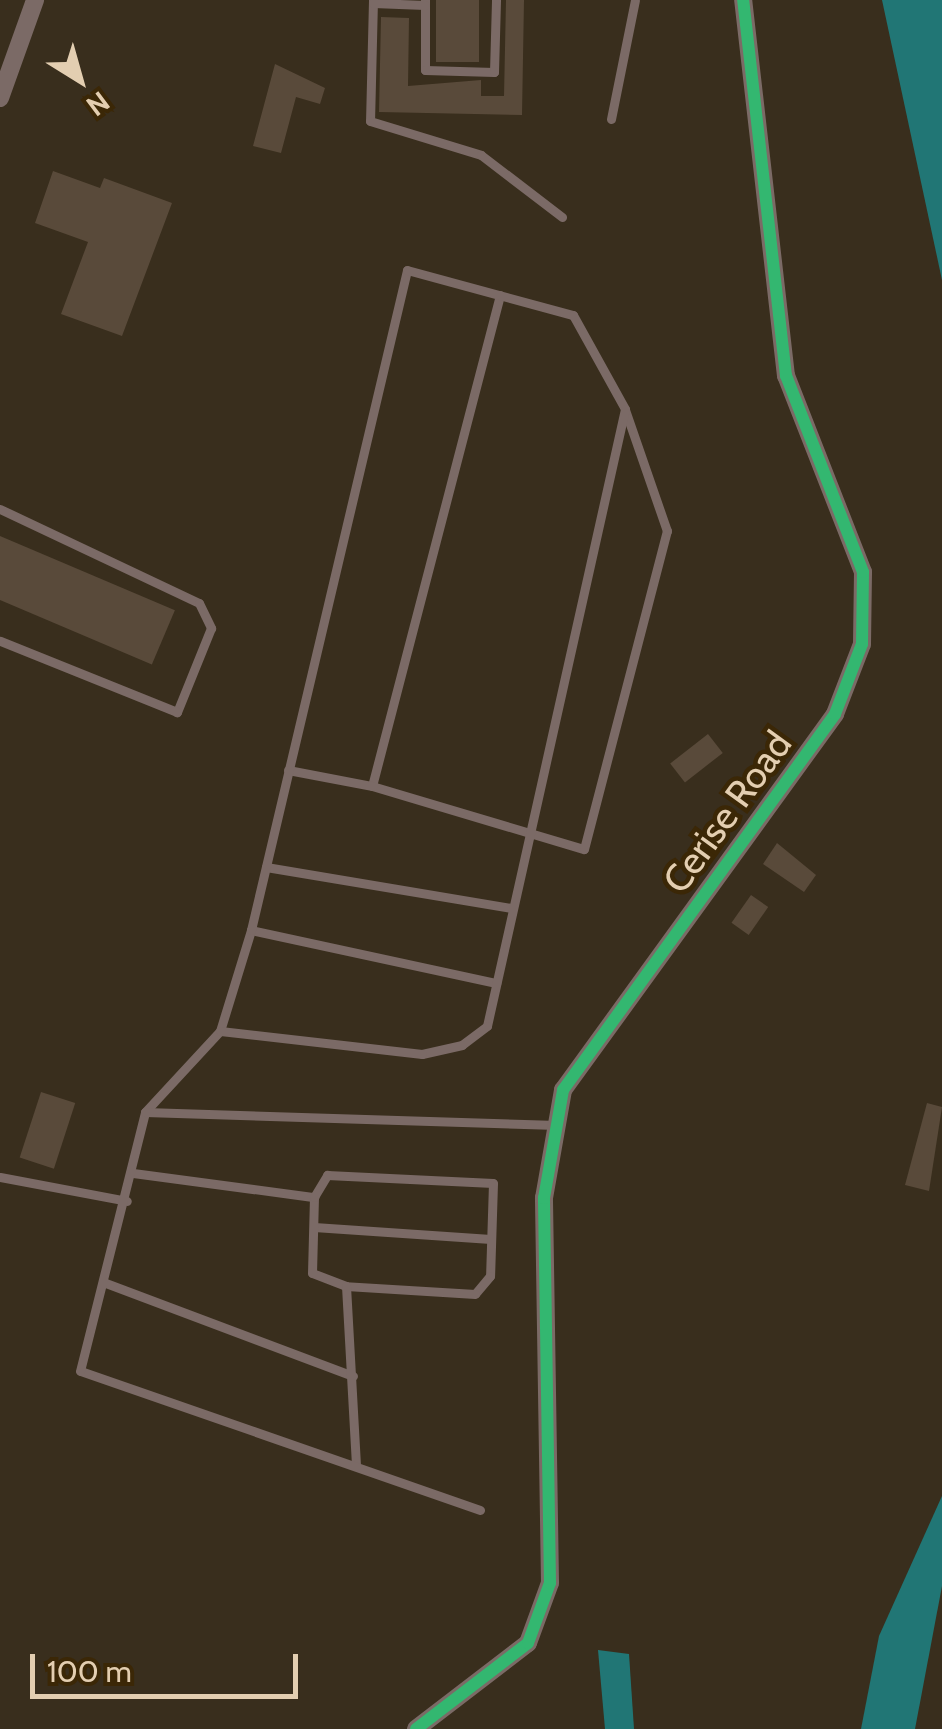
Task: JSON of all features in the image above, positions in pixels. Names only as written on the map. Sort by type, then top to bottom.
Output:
[{"type":"street","points":[[0,98],[35,0]]},
{"type":"street","name":"Cerise Road","points":[[416,1729],[528,1643],[550,1582],[544,1198],[563,1090],[836,714],[862,644],[863,572],[786,376],[742,0]]},
{"type":"lane","points":[[496,0],[494,72],[426,70],[425,2],[373,2],[370,121],[481,155],[562,217]]},
{"type":"lane","points":[[610,119],[635,0]]},
{"type":"lane","points":[[288,770],[372,786],[584,850],[668,530],[625,409],[573,315],[406,270],[288,770],[251,930],[220,1031],[146,1112],[127,1201],[80,1370],[480,1510]]},
{"type":"lane","points":[[372,786],[500,295]]},
{"type":"lane","points":[[220,1031],[422,1054],[462,1045],[487,1026],[625,409]]},
{"type":"lane","points":[[0,509],[199,603],[210,628],[178,712],[0,641]]},
{"type":"lane","points":[[266,867],[512,908]]},
{"type":"lane","points":[[251,930],[496,983]]},
{"type":"lane","points":[[146,1112],[557,1125]]},
{"type":"lane","points":[[133,1173],[314,1197]]},
{"type":"lane","points":[[327,1175],[493,1182],[490,1276],[475,1294],[346,1286],[312,1272],[314,1197],[327,1175]]},
{"type":"lane","points":[[0,1177],[127,1201]]},
{"type":"lane","points":[[314,1228],[491,1239]]},
{"type":"lane","points":[[103,1282],[353,1376]]},
{"type":"lane","points":[[346,1286],[356,1464]]},
{"type":"water","points":[[882,0],[942,0],[942,280]]},
{"type":"water","points":[[942,1496],[942,1586],[915,1729],[861,1729],[879,1636]]},
{"type":"water","points":[[598,1650],[629,1654],[634,1729],[605,1729]]},
{"type":"building","points":[[436,0],[479,0],[479,62],[436,62]]},
{"type":"building","points":[[506,0],[524,0],[522,115],[379,112],[381,17],[409,18],[408,86],[481,80],[481,96],[504,96]]},
{"type":"building","points":[[275,64],[325,88],[320,104],[296,97],[281,153],[253,146]]},
{"type":"building","points":[[53,171],[100,188],[104,178],[172,203],[122,336],[61,314],[88,242],[35,223]]},
{"type":"building","points":[[0,536],[175,610],[152,665],[0,600]]},
{"type":"building","points":[[708,734],[723,753],[685,782],[670,764]]},
{"type":"building","points":[[777,843],[816,875],[804,892],[763,864]]},
{"type":"building","points":[[751,895],[768,907],[749,935],[731,923]]},
{"type":"building","points":[[41,1092],[75,1103],[54,1169],[20,1158]]},
{"type":"building","points":[[927,1103],[942,1107],[929,1191],[905,1185]]},
{"type":"cycle path","points":[[416,1729],[528,1643],[550,1583],[544,1198],[563,1090],[835,714],[862,644],[863,572],[786,376],[743,0]]}]
